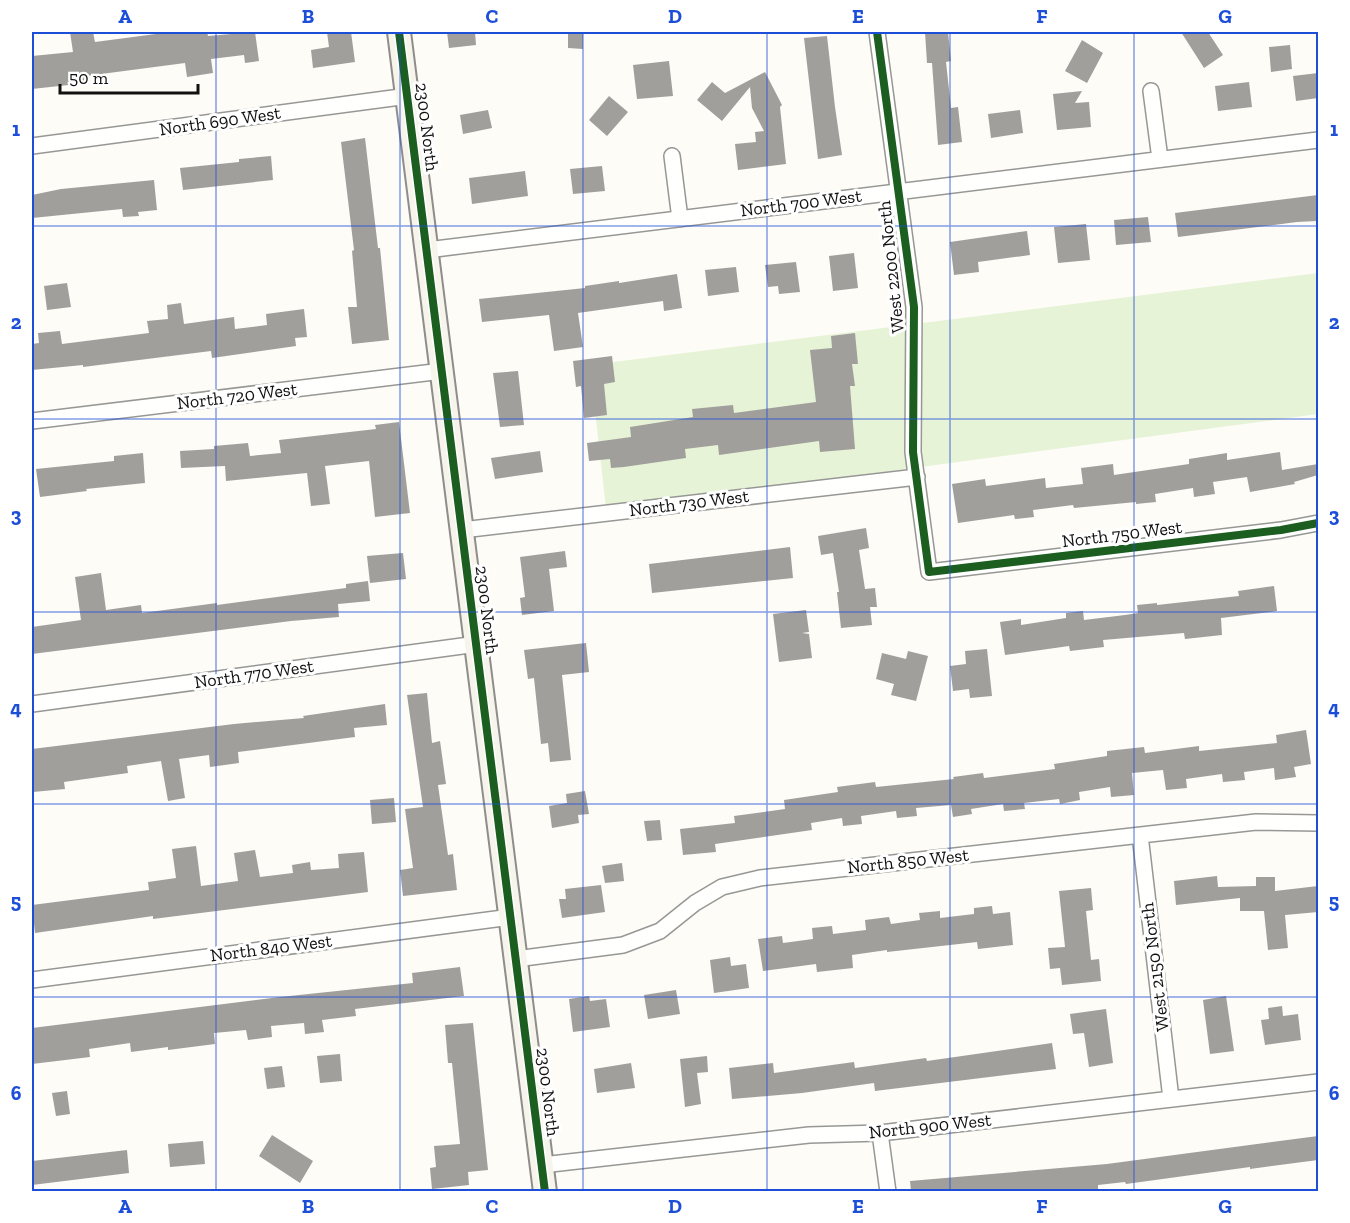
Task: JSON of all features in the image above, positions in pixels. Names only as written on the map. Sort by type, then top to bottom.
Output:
[{"type":"street","name":"2300 North","points":[[399,32],[545,1191]]},
{"type":"street","name":"West 2200 North","points":[[877,32],[914,307],[913,452],[929,573]]},
{"type":"street","points":[[1151,91],[1160,159]]},
{"type":"street","name":"North 690 West","points":[[32,146],[408,96]]},
{"type":"street","name":"North 700 West","points":[[427,250],[1318,140]]},
{"type":"street","points":[[672,156],[680,219]]},
{"type":"street","name":"North 720 West","points":[[32,422],[442,371]]},
{"type":"street","name":"North 730 West","points":[[462,530],[917,477]]},
{"type":"street","name":"North 750 West","points":[[929,573],[1281,531],[1318,522]]},
{"type":"street","name":"North 770 West","points":[[32,704],[477,644]]},
{"type":"street","name":"North 850 West","points":[[516,959],[623,945],[660,931],[695,903],[722,887],[760,878],[1256,822],[1318,823]]},
{"type":"street","name":"West 2150 North","points":[[1140,835],[1171,1099]]},
{"type":"street","name":"North 840 West","points":[[32,980],[511,917]]},
{"type":"street","name":"North 900 West","points":[[542,1165],[810,1135],[880,1133],[1318,1082]]},
{"type":"street","points":[[880,1133],[888,1191]]},
{"type":"green space","points":[[1318,273],[1318,414],[606,509],[590,365]]},
{"type":"building","points":[[70,32],[93,32],[95,42],[171,32],[207,32],[208,36],[255,32],[259,61],[245,63],[244,55],[211,59],[213,73],[187,77],[185,63],[86,76],[87,83],[32,89],[32,56],[73,52]]},
{"type":"building","points":[[327,32],[351,32],[355,62],[313,68],[311,50],[329,47]]},
{"type":"building","points":[[447,32],[475,32],[476,45],[449,48]]},
{"type":"building","points":[[568,32],[583,32],[583,49],[568,48]]},
{"type":"building","points":[[925,32],[948,32],[951,61],[946,62],[951,108],[958,107],[962,142],[938,145],[932,63],[927,63]]},
{"type":"building","points":[[1181,32],[1208,32],[1223,55],[1204,68]]},
{"type":"building","points":[[827,36],[842,155],[818,159],[804,38]]},
{"type":"building","points":[[1082,40],[1103,53],[1087,83],[1065,71]]},
{"type":"building","points":[[1290,45],[1292,69],[1271,72],[1269,47]]},
{"type":"building","points":[[669,61],[673,96],[637,99],[633,65]]},
{"type":"building","points":[[765,72],[782,105],[780,107],[786,164],[738,170],[735,144],[756,142],[755,132],[764,131],[752,108],[750,87],[722,121],[697,100],[712,82],[725,93]]},
{"type":"building","points":[[1318,73],[1318,98],[1296,101],[1293,76]]},
{"type":"building","points":[[1249,82],[1252,107],[1218,111],[1215,86]]},
{"type":"building","points":[[1082,91],[1075,103],[1089,102],[1091,127],[1057,130],[1053,94]]},
{"type":"building","points":[[609,96],[628,112],[607,136],[589,120]]},
{"type":"building","points":[[488,110],[492,128],[463,134],[460,115]]},
{"type":"building","points":[[1020,110],[1023,133],[991,138],[988,114]]},
{"type":"building","points":[[365,138],[378,248],[380,248],[389,340],[352,344],[348,307],[357,307],[352,251],[354,250],[341,142]]},
{"type":"building","points":[[271,156],[273,180],[183,190],[180,168]]},
{"type":"building","points":[[602,166],[605,191],[573,194],[570,169]]},
{"type":"building","points":[[525,171],[528,196],[472,204],[469,178]]},
{"type":"building","points":[[154,180],[157,210],[138,212],[139,216],[123,217],[122,209],[32,218],[32,195],[61,189]]},
{"type":"building","points":[[1318,195],[1318,221],[1178,237],[1175,213]]},
{"type":"building","points":[[1148,217],[1151,242],[1116,245],[1114,220]]},
{"type":"building","points":[[1086,224],[1090,260],[1058,263],[1054,227]]},
{"type":"building","points":[[1027,231],[1030,255],[978,262],[979,272],[954,275],[950,242]]},
{"type":"building","points":[[854,253],[858,288],[833,291],[829,256]]},
{"type":"building","points":[[796,262],[800,292],[779,294],[778,286],[768,287],[765,265]]},
{"type":"building","points":[[736,267],[739,292],[708,296],[705,270]]},
{"type":"building","points":[[677,274],[682,308],[664,311],[663,301],[578,313],[583,347],[554,351],[549,315],[482,322],[479,299],[585,288],[585,286]]},
{"type":"building","points":[[67,283],[71,307],[47,310],[44,286]]},
{"type":"building","points":[[181,303],[184,324],[234,317],[235,329],[267,325],[266,314],[304,309],[307,337],[295,338],[296,346],[212,358],[211,351],[83,367],[83,365],[32,370],[32,344],[39,343],[38,333],[60,331],[62,344],[149,333],[147,321],[168,319],[167,305]]},
{"type":"building","points":[[855,333],[858,364],[852,364],[855,386],[850,386],[855,449],[820,452],[819,441],[719,455],[718,445],[685,449],[686,458],[624,467],[611,468],[610,459],[589,461],[587,443],[631,437],[630,427],[693,417],[692,409],[733,405],[734,413],[816,402],[810,350],[832,348],[831,336]]},
{"type":"building","points":[[612,356],[615,382],[604,384],[607,415],[584,418],[581,386],[576,387],[573,361]]},
{"type":"building","points":[[518,371],[524,425],[500,427],[493,373]]},
{"type":"building","points":[[399,422],[410,513],[375,517],[369,461],[325,466],[330,504],[311,506],[307,473],[226,481],[225,466],[181,468],[180,451],[214,449],[214,446],[248,443],[250,456],[281,453],[279,440],[376,429],[375,425]]},
{"type":"building","points":[[540,451],[543,472],[495,479],[491,458]]},
{"type":"building","points":[[1280,452],[1282,470],[1318,464],[1318,475],[1294,482],[1295,484],[1250,492],[1247,477],[1213,482],[1215,494],[1194,497],[1193,488],[1155,494],[1156,502],[1074,508],[1073,505],[1033,510],[1034,517],[1015,519],[1014,515],[958,523],[952,484],[985,479],[986,486],[1045,478],[1046,488],[1083,484],[1081,468],[1113,464],[1114,475],[1189,464],[1189,459],[1227,453],[1227,460]]},
{"type":"building","points":[[143,453],[145,483],[86,489],[87,491],[40,497],[36,469],[114,461],[114,456]]},
{"type":"building","points":[[866,528],[869,548],[859,550],[865,589],[875,588],[877,607],[870,607],[872,625],[841,628],[837,592],[839,592],[833,553],[821,555],[818,536]]},
{"type":"building","points":[[790,547],[793,578],[652,593],[649,564]]},
{"type":"building","points":[[565,551],[567,567],[549,569],[554,611],[522,615],[520,598],[525,597],[520,557]]},
{"type":"building","points":[[403,553],[406,579],[370,583],[367,556]]},
{"type":"building","points":[[101,573],[106,610],[141,605],[142,613],[217,603],[217,605],[346,588],[346,584],[368,581],[370,601],[338,604],[339,617],[32,654],[32,627],[81,620],[75,577]]},
{"type":"building","points":[[1274,586],[1277,611],[1221,618],[1222,635],[1185,639],[1184,633],[1103,640],[1104,647],[1070,651],[1069,646],[1005,655],[1000,622],[1021,619],[1021,625],[1066,618],[1066,613],[1083,611],[1084,620],[1125,615],[1138,613],[1137,605],[1239,596],[1238,591]]},
{"type":"building","points":[[806,610],[809,632],[802,633],[809,634],[812,658],[779,662],[773,614]]},
{"type":"building","points":[[586,643],[589,672],[562,675],[571,760],[550,762],[548,743],[541,744],[534,678],[528,679],[524,650]]},
{"type":"building","points":[[987,649],[992,696],[970,698],[969,689],[953,691],[950,666],[966,664],[965,651]]},
{"type":"building","points":[[908,651],[928,656],[916,701],[891,695],[894,684],[876,679],[882,653],[906,659]]},
{"type":"building","points":[[427,693],[432,743],[440,741],[446,784],[438,785],[448,855],[453,854],[457,890],[403,896],[400,870],[413,868],[405,809],[423,807],[407,695]]},
{"type":"building","points":[[385,704],[387,725],[354,728],[355,737],[238,752],[239,763],[210,767],[209,755],[179,759],[185,798],[168,801],[161,761],[127,766],[128,773],[64,782],[65,789],[33,792],[32,749],[234,724],[304,718],[303,716]]},
{"type":"building","points":[[1306,730],[1311,764],[1294,767],[1296,777],[1275,780],[1274,768],[1244,772],[1245,780],[1223,782],[1222,774],[1186,779],[1187,788],[1166,790],[1163,770],[1132,773],[1134,795],[1111,797],[1110,787],[1079,792],[1080,800],[1060,804],[1059,799],[1024,803],[1025,809],[1004,811],[1003,804],[971,809],[972,814],[953,817],[951,805],[916,808],[917,816],[897,818],[896,811],[861,816],[862,824],[843,826],[842,818],[811,823],[812,830],[715,844],[716,852],[683,855],[680,829],[735,823],[734,816],[785,809],[784,800],[838,792],[837,787],[875,782],[876,787],[954,779],[953,777],[983,773],[984,778],[1055,769],[1054,764],[1107,756],[1107,751],[1144,747],[1145,753],[1199,746],[1199,751],[1277,743],[1276,735]]},
{"type":"building","points":[[585,791],[589,814],[578,815],[579,823],[552,828],[549,806],[567,803],[566,794]]},
{"type":"building","points":[[394,798],[396,822],[372,824],[370,800]]},
{"type":"building","points":[[660,820],[662,840],[647,841],[644,821]]},
{"type":"building","points":[[196,846],[201,886],[238,881],[234,853],[255,850],[260,877],[293,873],[292,865],[310,862],[311,870],[339,868],[338,854],[364,852],[368,892],[153,919],[153,916],[35,933],[32,905],[149,890],[148,882],[176,878],[172,849]]},
{"type":"building","points":[[622,863],[624,881],[605,883],[602,866]]},
{"type":"building","points":[[1217,876],[1218,887],[1256,886],[1256,877],[1275,877],[1275,891],[1318,886],[1318,912],[1285,915],[1288,948],[1268,950],[1264,911],[1240,911],[1240,898],[1176,905],[1174,881]]},
{"type":"building","points":[[601,885],[605,912],[562,918],[559,899],[566,899],[565,889]]},
{"type":"building","points":[[1091,888],[1093,910],[1086,911],[1091,960],[1099,959],[1101,981],[1062,985],[1060,968],[1050,969],[1048,948],[1065,947],[1059,891]]},
{"type":"building","points":[[992,906],[993,914],[1010,912],[1013,945],[978,949],[977,942],[887,952],[887,950],[852,955],[853,968],[817,972],[816,964],[763,971],[758,939],[782,936],[783,943],[813,939],[812,928],[832,926],[833,934],[866,930],[865,920],[889,917],[891,924],[920,920],[919,913],[940,911],[940,918],[974,914],[974,908]]},
{"type":"building","points":[[730,957],[731,966],[746,964],[749,988],[714,993],[710,960]]},
{"type":"building","points":[[460,967],[464,996],[355,1009],[356,1016],[322,1020],[324,1032],[305,1034],[304,1023],[271,1026],[272,1037],[248,1040],[246,1030],[214,1033],[215,1044],[131,1052],[130,1043],[89,1049],[90,1057],[32,1064],[32,1028],[413,983],[412,973]]},
{"type":"building","points":[[676,990],[680,1014],[648,1019],[644,995]]},
{"type":"building","points":[[589,996],[590,1001],[606,999],[610,1027],[573,1032],[569,999]]},
{"type":"building","points":[[1226,996],[1234,1051],[1210,1054],[1203,1000]]},
{"type":"building","points":[[1282,1006],[1283,1016],[1298,1014],[1301,1040],[1265,1045],[1261,1020],[1269,1019],[1268,1008]]},
{"type":"building","points":[[1106,1009],[1113,1063],[1089,1067],[1084,1033],[1073,1034],[1070,1014]]},
{"type":"building","points":[[473,1023],[488,1170],[468,1172],[469,1185],[432,1189],[430,1168],[436,1167],[434,1146],[460,1144],[452,1063],[448,1063],[445,1025]]},
{"type":"building","points":[[1052,1043],[1056,1069],[875,1091],[874,1083],[802,1093],[732,1099],[729,1068],[773,1063],[774,1073],[854,1062],[855,1068],[926,1058],[927,1061]]},
{"type":"building","points":[[340,1054],[342,1081],[320,1083],[317,1056]]},
{"type":"building","points":[[707,1056],[708,1072],[697,1073],[701,1104],[685,1107],[680,1059]]},
{"type":"building","points":[[631,1063],[635,1088],[597,1093],[594,1069]]},
{"type":"building","points":[[282,1066],[285,1087],[267,1089],[264,1068]]},
{"type":"building","points":[[67,1091],[70,1114],[56,1116],[52,1093]]},
{"type":"building","points":[[272,1135],[313,1161],[300,1183],[259,1156]]},
{"type":"building","points":[[1318,1136],[1318,1160],[1126,1184],[1125,1182],[1098,1185],[1098,1191],[911,1191],[910,1181],[1107,1164]]},
{"type":"building","points":[[203,1141],[205,1164],[170,1167],[168,1144]]},
{"type":"building","points":[[127,1150],[129,1173],[32,1185],[32,1161]]},
{"type":"cycle path","points":[[399,32],[545,1192]]},
{"type":"cycle path","points":[[877,32],[914,307],[913,452],[929,572],[1281,530],[1318,523]]}]
